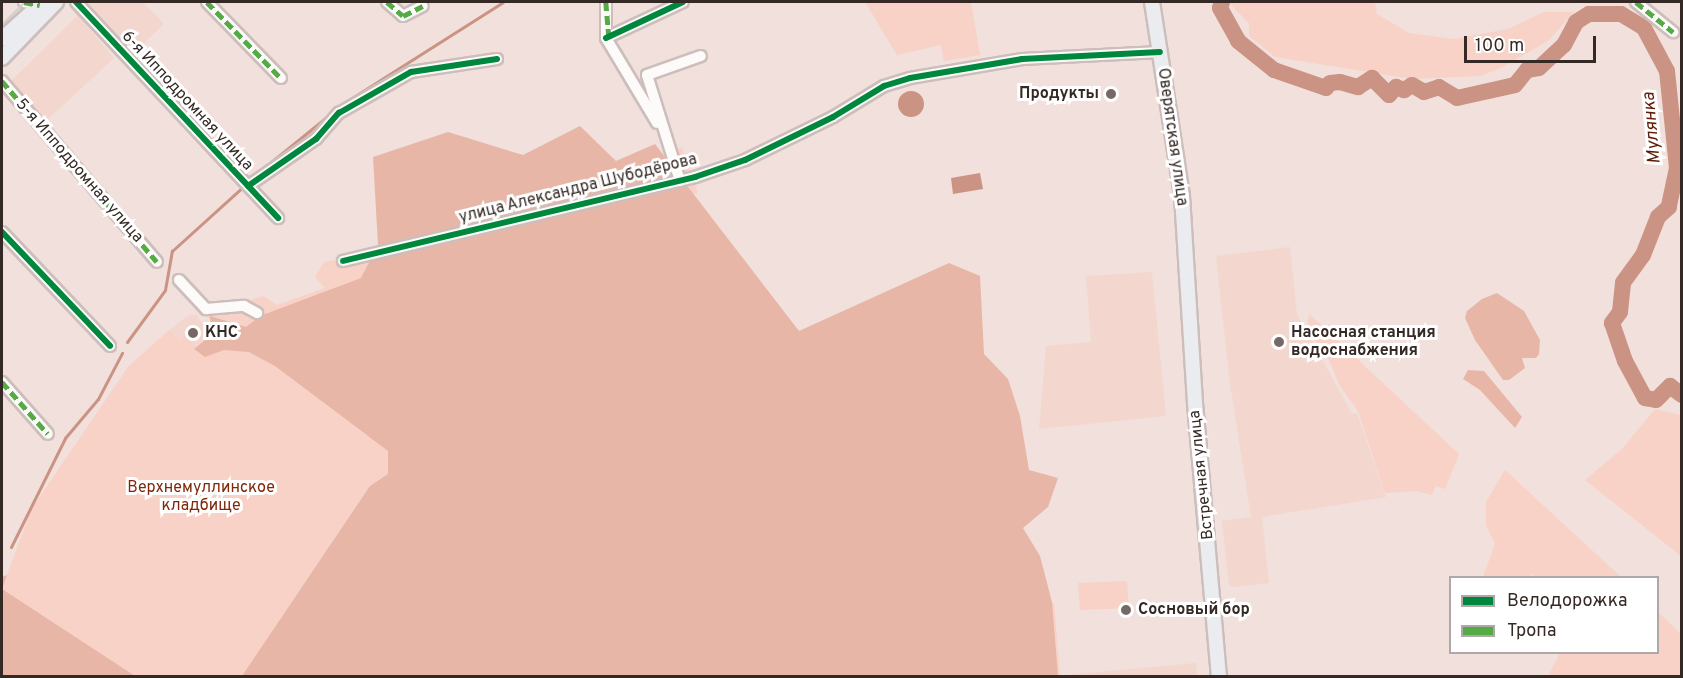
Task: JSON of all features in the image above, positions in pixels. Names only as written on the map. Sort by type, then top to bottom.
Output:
[{"type":"main road","points":[[2,58],[56,2]]},
{"type":"main road","name":"Оверятская улица","points":[[1152,2],[1181,193],[1187,274]]},
{"type":"main road","points":[[2,39],[42,3]]},
{"type":"main road","name":"Встречная улица","points":[[1187,274],[1219,676]]},
{"type":"street","points":[[24,2],[42,3]]},
{"type":"street","name":"6-я Ипподромная улица","points":[[76,2],[278,218]]},
{"type":"street","points":[[207,2],[281,78]]},
{"type":"street","points":[[387,2],[403,16],[423,6]]},
{"type":"street","points":[[606,2],[606,38],[666,139]]},
{"type":"street","points":[[606,38],[683,2]]},
{"type":"street","points":[[1636,2],[1673,32]]},
{"type":"street","name":"улица Александра Шубодёрова","points":[[343,261],[680,180],[745,160],[833,117],[884,87],[910,78],[1017,59],[1160,52]]},
{"type":"street","points":[[680,180],[647,75],[700,56]]},
{"type":"street","points":[[252,190],[316,139],[339,113],[411,72],[497,59]]},
{"type":"street","name":"5-я Ипподромная улица","points":[[2,81],[157,262]]},
{"type":"street","points":[[2,232],[110,346]]},
{"type":"street","points":[[179,280],[206,309],[244,306],[257,313]]},
{"type":"street","points":[[2,382],[48,434]]},
{"type":"shaded area","points":[[89,2],[143,2],[164,24],[135,52],[87,5]]},
{"type":"shaded area","points":[[78,15],[114,58],[46,121],[11,81]]},
{"type":"shaded area","points":[[911,91],[920,95],[924,104],[920,113],[911,117],[902,113],[898,104],[902,95]]},
{"type":"shaded area","points":[[580,126],[616,161],[655,144],[799,331],[949,263],[980,276],[984,354],[1008,379],[1020,416],[1029,470],[1058,478],[1048,507],[1023,528],[1040,556],[1052,602],[1058,676],[242,676],[370,486],[388,474],[388,451],[275,366],[249,352],[224,350],[205,357],[194,349],[211,335],[210,316],[246,327],[260,316],[361,278],[378,245],[373,157],[448,132],[523,155]]},
{"type":"shaded area","points":[[980,173],[983,189],[953,194],[951,178]]},
{"type":"shaded area","points":[[1290,247],[1297,314],[1352,414],[1357,413],[1386,497],[1262,517],[1269,583],[1234,587],[1229,585],[1222,521],[1251,517],[1230,384],[1216,256]]},
{"type":"shaded area","points":[[1152,272],[1166,416],[1039,429],[1046,346],[1091,342],[1086,276]]},
{"type":"shaded area","points":[[1497,293],[1524,311],[1540,340],[1539,354],[1536,358],[1522,358],[1525,368],[1509,380],[1503,380],[1475,340],[1465,318],[1467,311],[1482,299]]},
{"type":"shaded area","points":[[189,315],[196,315],[211,335],[194,349],[169,330]]},
{"type":"shaded area","points":[[1468,370],[1484,371],[1522,417],[1515,428],[1480,390],[1463,379]]},
{"type":"shaded area","points":[[7,575],[2,589],[2,577]]},
{"type":"shaded area","points":[[2,589],[135,676],[2,676]]},
{"type":"shaded area","points":[[1196,663],[1197,676],[1065,676],[1065,675]]},
{"type":"green space","points":[[865,2],[971,2],[980,55],[944,61],[941,45],[897,55]]},
{"type":"green space","points":[[1228,2],[1375,2],[1377,14],[1409,33],[1454,39],[1508,29],[1544,12],[1574,12],[1548,41],[1501,68],[1480,76],[1412,79],[1275,57],[1249,36],[1249,23]]},
{"type":"green space","name":"Верхнемуллинское кладбище","points":[[682,147],[698,193],[647,204],[871,620],[1054,603],[1060,676],[2,676],[2,588],[32,508],[128,367],[169,330],[181,340],[185,336],[200,351],[228,335],[204,314],[263,296],[277,305],[325,288],[315,277],[324,262],[408,247],[609,178]]},
{"type":"green space","points":[[1309,314],[1459,454],[1445,489],[1436,486],[1432,495],[1415,491],[1385,493],[1358,411],[1340,386],[1328,358],[1307,330]]},
{"type":"green space","points":[[1655,409],[1681,415],[1681,556],[1585,480],[1622,449]]},
{"type":"green space","points":[[1505,470],[1620,576],[1534,576],[1531,574],[1531,576],[1483,576],[1495,544],[1486,525],[1486,502]]},
{"type":"green space","points":[[1127,581],[1129,608],[1080,610],[1078,583]]},
{"type":"green space","points":[[1659,613],[1681,634],[1681,676],[1548,676],[1559,654],[1659,654]]},
{"type":"waterway","points":[[255,175],[344,103],[503,2]]},
{"type":"waterway","name":"Мулянка","points":[[1222,2],[1220,8],[1238,41],[1274,70],[1326,88],[1330,83],[1340,82],[1358,87],[1372,78],[1389,95],[1396,87],[1404,90],[1412,85],[1424,92],[1439,87],[1457,98],[1515,85],[1527,70],[1539,68],[1564,45],[1576,22],[1589,14],[1621,14],[1644,28],[1667,71],[1677,168],[1669,207],[1658,217],[1643,255],[1623,283],[1620,312],[1612,323],[1625,361],[1645,398],[1656,400],[1670,386],[1682,395]]},
{"type":"waterway","points":[[127,342],[165,290],[172,251],[244,186]]},
{"type":"waterway","points":[[11,547],[65,438],[98,399],[122,353]]},
{"type":"tram line","points":[[2,25],[25,2]]},
{"type":"marked path","points":[[24,2],[40,5]]},
{"type":"marked path","points":[[207,2],[281,78]]},
{"type":"marked path","points":[[387,2],[403,16],[423,6]]},
{"type":"marked path","points":[[606,2],[609,37]]},
{"type":"marked path","points":[[1636,2],[1673,32]]},
{"type":"marked path","points":[[2,81],[157,262]]},
{"type":"marked path","points":[[2,382],[48,434]]},
{"type":"cycle path","points":[[76,2],[278,218]]},
{"type":"cycle path","points":[[606,38],[683,2]]},
{"type":"cycle path","points":[[343,261],[695,177],[745,160],[833,117],[884,86],[910,78],[1022,59],[1160,52]]},
{"type":"cycle path","points":[[248,186],[316,139],[339,113],[411,72],[497,59]]},
{"type":"cycle path","points":[[2,232],[110,346]]},
{"type":"place","name":"Пpoдукты","points":[[1111,94]]},
{"type":"place","name":"КНС","points":[[193,333]]},
{"type":"place","name":"Насосная станция водоснабжения","points":[[1279,342]]},
{"type":"place","name":"Сосновый бор","points":[[1126,610]]}]
